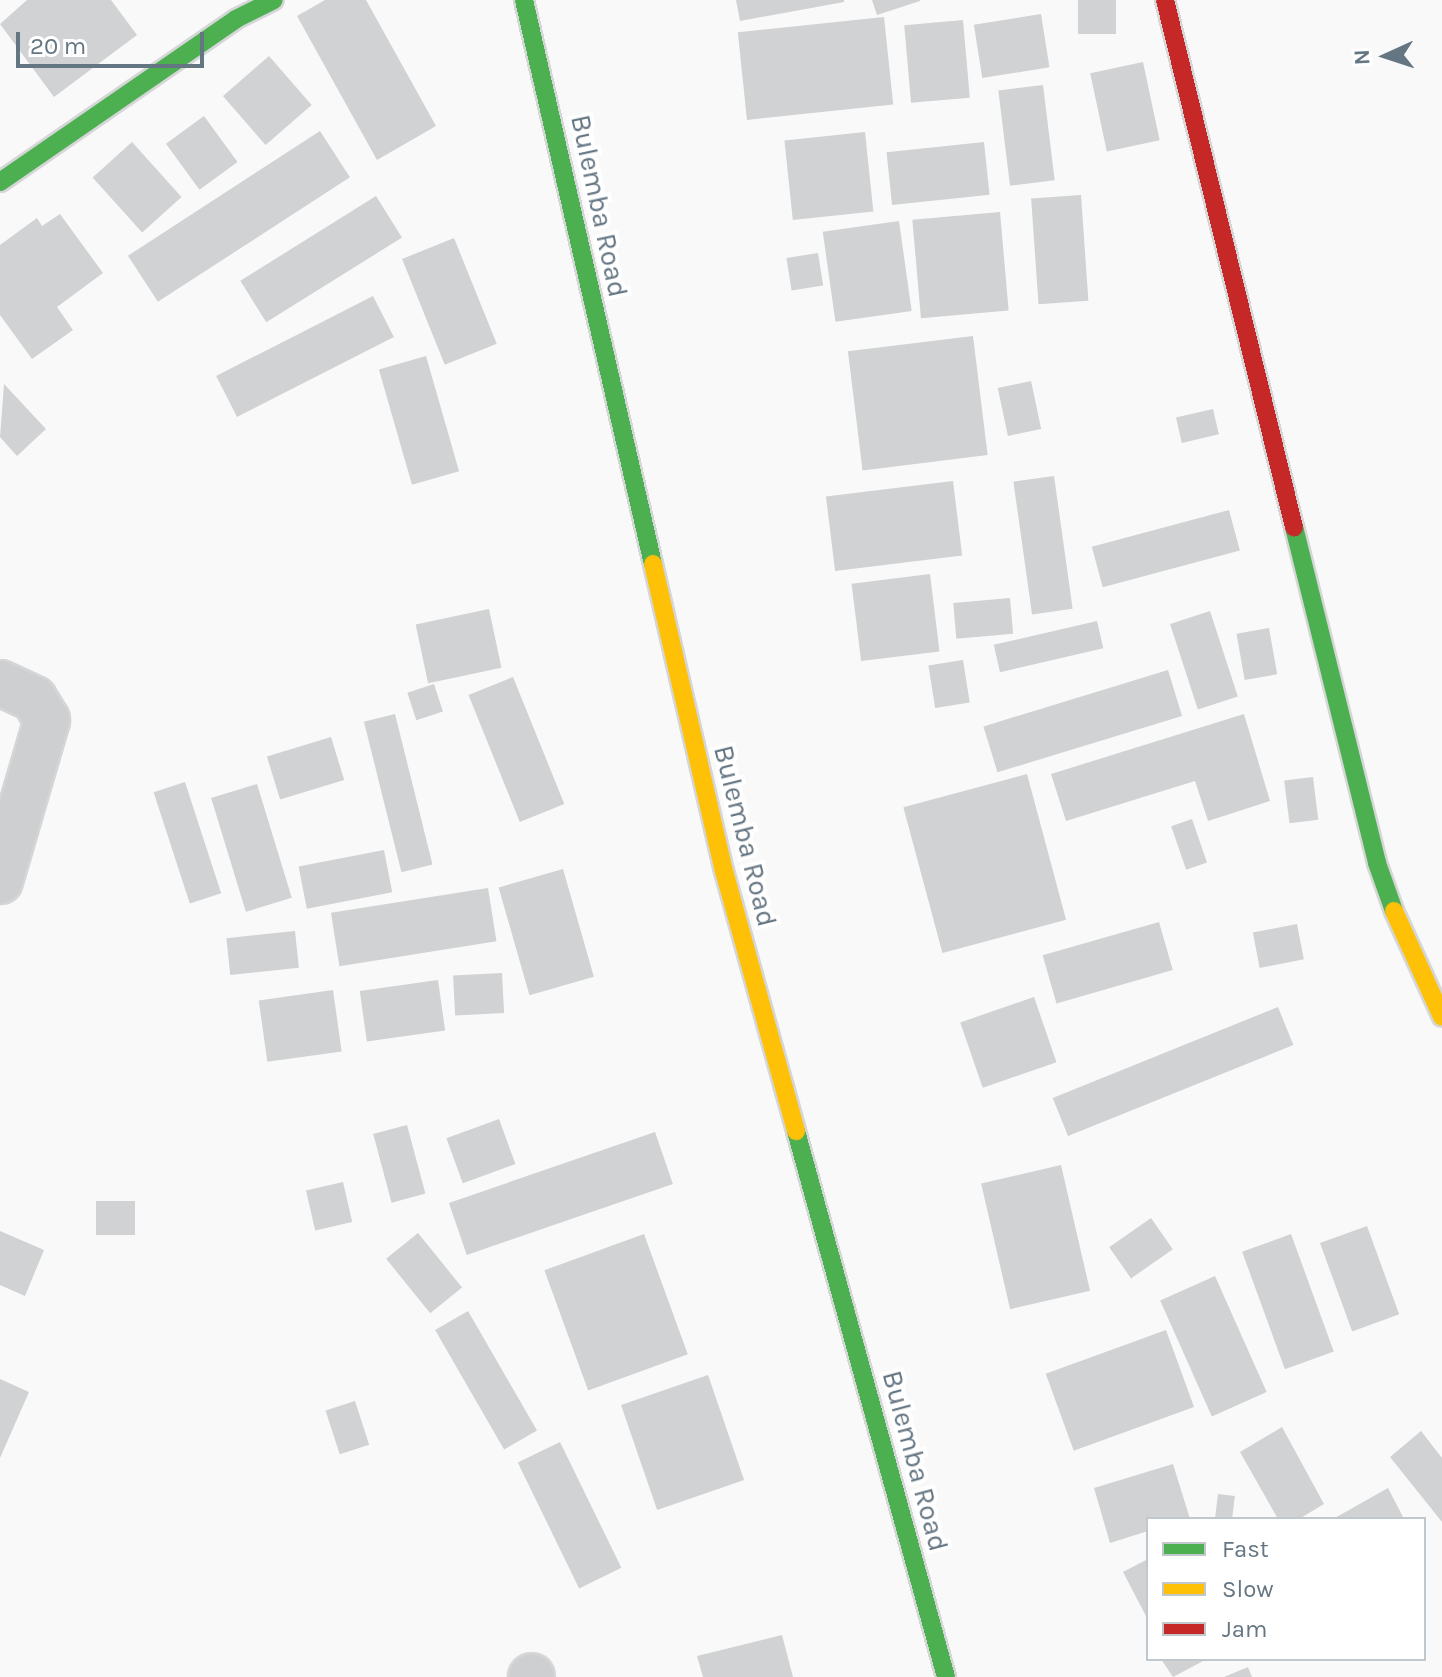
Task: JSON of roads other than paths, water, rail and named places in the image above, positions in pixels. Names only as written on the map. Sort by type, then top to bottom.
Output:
[{"type":"main road","points":[[0,182],[236,19],[274,0]]},
{"type":"main road","name":"Bulemba Road","points":[[524,0],[724,871],[946,1677]]},
{"type":"main road","points":[[1165,0],[1377,863],[1406,945],[1442,1017]]},
{"type":"street","points":[[0,683],[34,699],[47,720],[0,881]]}]
